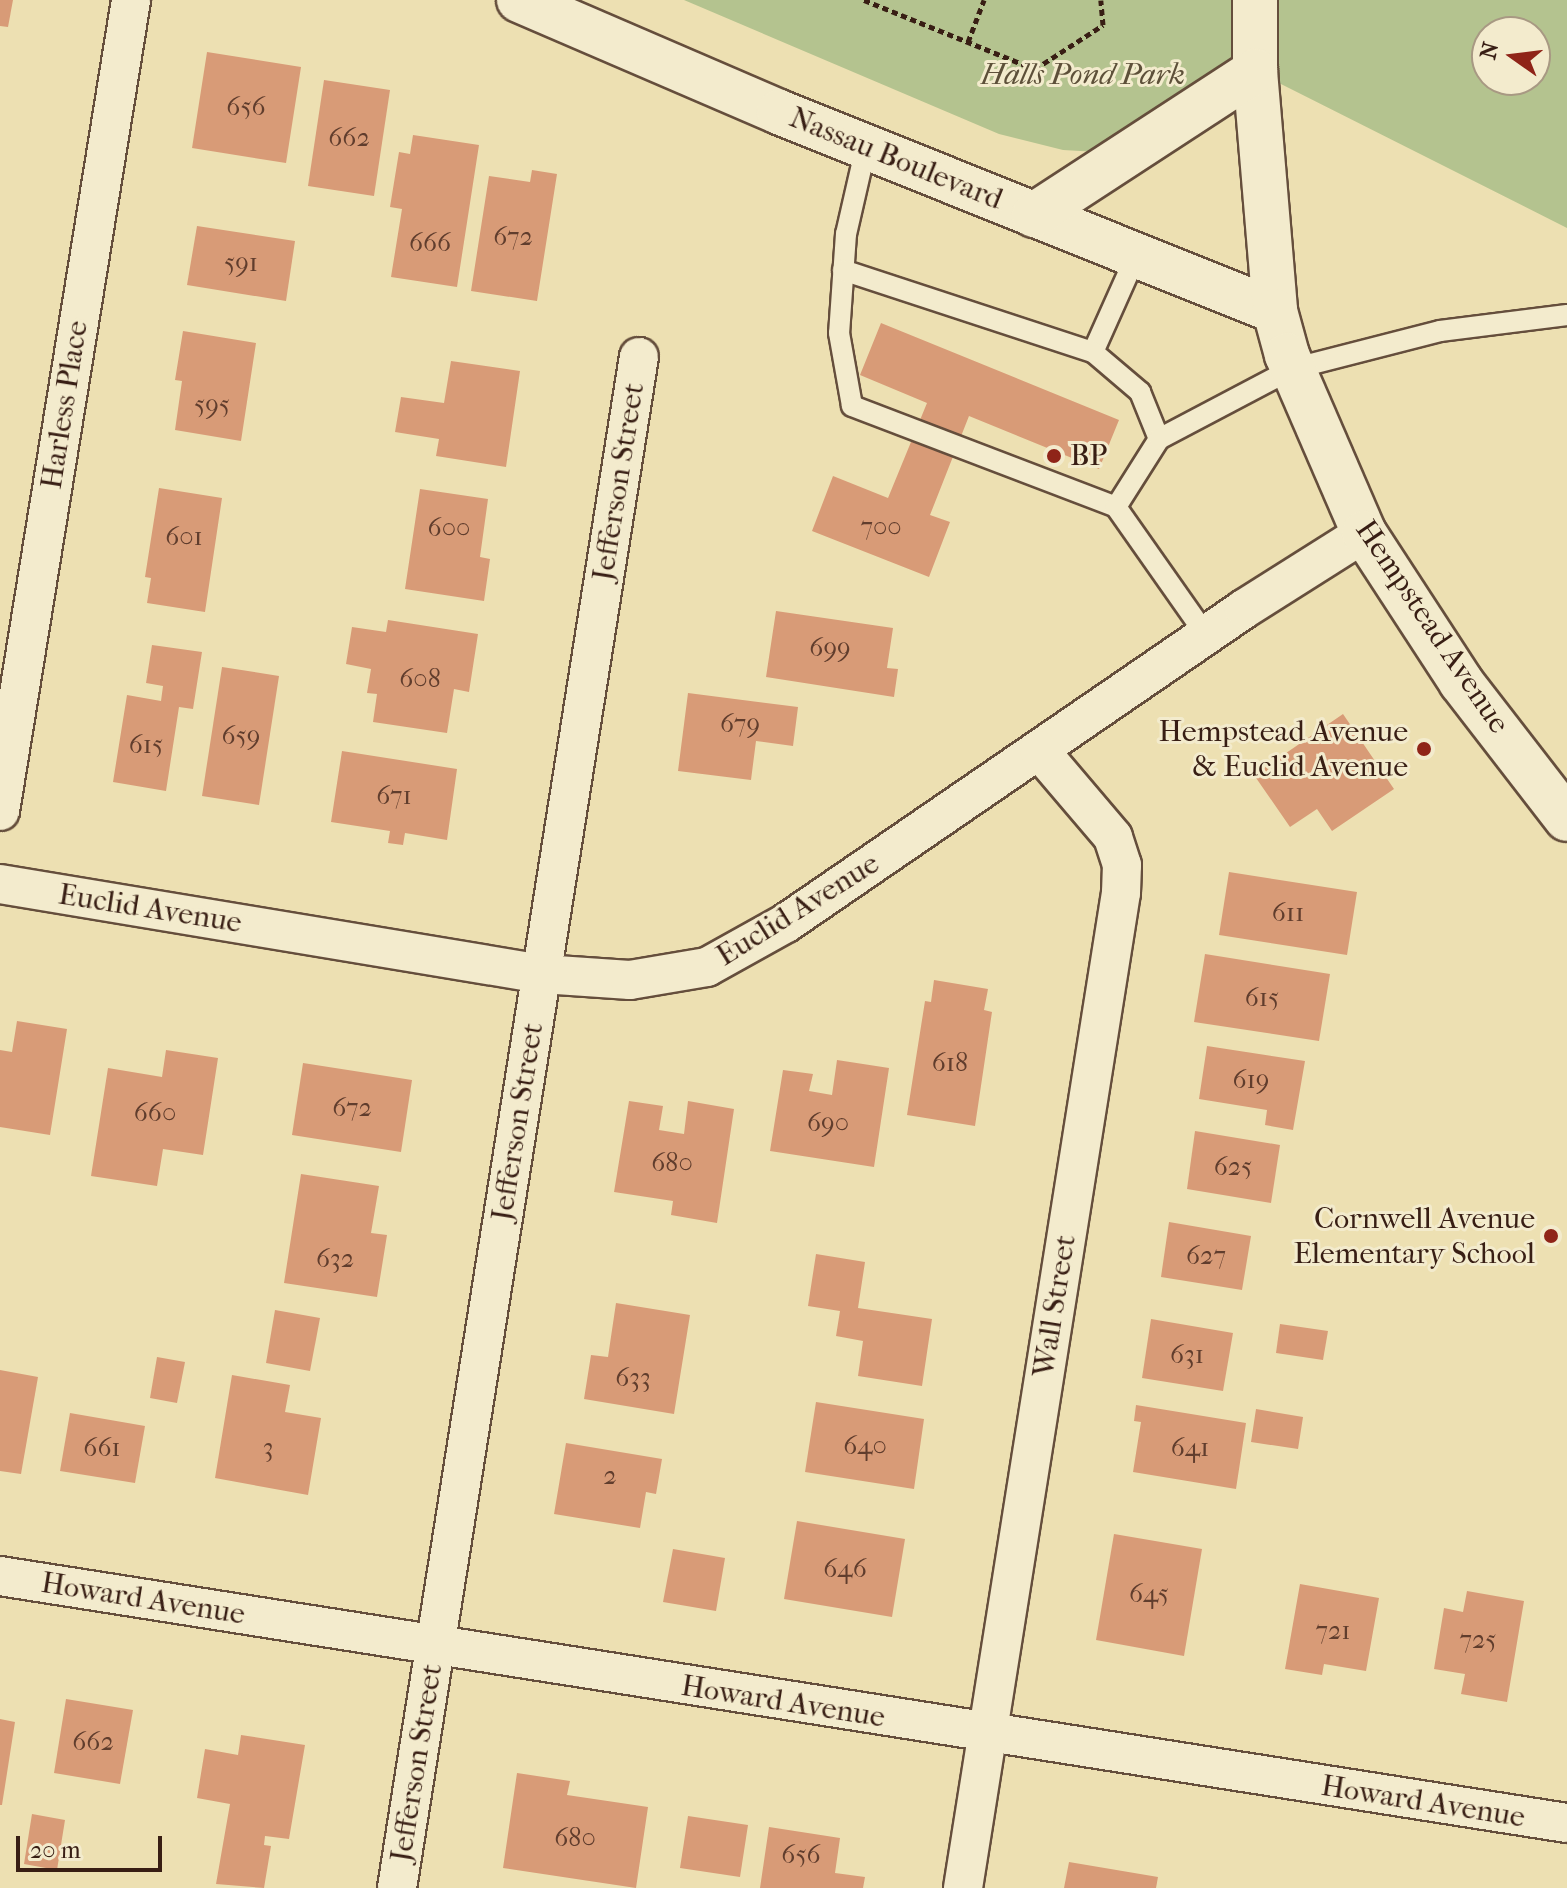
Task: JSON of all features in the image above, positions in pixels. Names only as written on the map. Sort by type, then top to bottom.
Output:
[{"type":"main road","name":"Nassau Boulevard","points":[[519,0],[866,147],[1275,311]]},
{"type":"main road","name":"Hempstead Avenue","points":[[1255,0],[1255,71],[1275,311],[1292,369],[1364,533],[1461,682],[1567,819]]},
{"type":"main road","points":[[1034,215],[1255,71]]},
{"type":"street","name":"Harless Place","points":[[0,811],[131,0]]},
{"type":"street","name":"Jefferson Street","points":[[397,1888],[639,357]]},
{"type":"street","name":"Euclid Avenue","points":[[0,884],[542,974],[630,980],[707,967],[786,923],[1206,635],[1364,533]]},
{"type":"street","name":"Wall Street","points":[[963,1888],[1121,893],[1122,865],[1113,837],[1039,750]]},
{"type":"street","name":"Howard Avenue","points":[[0,1576],[987,1735],[1567,1823]]},
{"type":"lane","points":[[866,147],[843,270],[839,333],[852,406],[1116,507],[1206,635]]},
{"type":"lane","points":[[1093,352],[1136,256]]},
{"type":"lane","points":[[843,270],[1093,352],[1140,392],[1159,439]]},
{"type":"lane","points":[[1116,507],[1159,439],[1292,369],[1440,331],[1567,315]]},
{"type":"path","points":[[864,0],[1035,69],[1103,25],[1101,0]]},
{"type":"path","points":[[968,42],[984,0]]},
{"type":"green space","name":"Halls Pond Park","points":[[684,0],[1567,0],[1567,228],[1253,70],[1116,153],[1063,150],[999,134]]},
{"type":"building","points":[[0,0],[13,0],[8,27],[0,26]]},
{"type":"building","points":[[207,52],[301,67],[286,163],[192,148]]},
{"type":"building","points":[[324,80],[390,90],[374,196],[308,186]]},
{"type":"building","points":[[413,135],[479,145],[457,287],[391,277],[402,209],[390,207],[399,152],[410,154]]},
{"type":"building","points":[[532,170],[557,174],[537,301],[471,291],[489,176],[530,182]]},
{"type":"building","points":[[197,226],[295,241],[286,301],[187,285]]},
{"type":"building","points":[[881,323],[1119,420],[1099,469],[969,416],[930,515],[950,522],[929,577],[812,531],[833,476],[888,498],[927,403],[860,375]]},
{"type":"building","points":[[183,331],[256,343],[241,441],[175,430],[182,381],[175,380]]},
{"type":"building","points":[[451,361],[520,371],[506,467],[436,456],[439,439],[395,432],[401,397],[444,403]]},
{"type":"building","points":[[159,488],[222,498],[205,612],[147,603],[151,578],[145,577]]},
{"type":"building","points":[[420,489],[488,499],[480,557],[490,559],[484,601],[405,589]]},
{"type":"building","points":[[776,611],[893,628],[887,668],[898,669],[894,697],[766,677]]},
{"type":"building","points":[[388,620],[478,634],[469,692],[454,689],[447,733],[373,722],[377,694],[367,693],[371,669],[346,664],[352,627],[386,632]]},
{"type":"building","points":[[152,645],[202,652],[193,709],[179,707],[166,791],[113,782],[127,695],[161,701],[163,686],[146,683]]},
{"type":"building","points":[[222,667],[279,676],[259,805],[202,796]]},
{"type":"building","points":[[688,693],[798,707],[793,746],[756,741],[751,780],[678,771]]},
{"type":"building","points":[[1343,714],[1394,789],[1332,831],[1317,809],[1290,827],[1254,775]]},
{"type":"building","points":[[342,751],[457,769],[447,840],[405,833],[403,845],[388,843],[390,831],[331,822]]},
{"type":"building","points":[[1229,872],[1357,892],[1347,955],[1219,935]]},
{"type":"building","points":[[1205,954],[1330,974],[1319,1041],[1194,1022]]},
{"type":"building","points":[[934,980],[988,989],[984,1010],[992,1012],[975,1126],[907,1115],[925,1001],[931,1002]]},
{"type":"building","points":[[17,1021],[67,1029],[50,1135],[0,1127],[0,1050],[12,1052]]},
{"type":"building","points":[[1207,1046],[1305,1061],[1293,1130],[1265,1125],[1267,1110],[1199,1099]]},
{"type":"building","points":[[166,1050],[218,1058],[203,1155],[163,1149],[157,1186],[91,1176],[108,1068],[162,1077]]},
{"type":"building","points":[[837,1060],[889,1068],[874,1167],[770,1151],[783,1070],[813,1074],[809,1091],[832,1095]]},
{"type":"building","points":[[303,1063],[412,1080],[401,1152],[292,1135]]},
{"type":"building","points":[[629,1101],[663,1106],[659,1130],[684,1134],[688,1101],[734,1109],[717,1223],[671,1215],[673,1201],[614,1192]]},
{"type":"building","points":[[1195,1131],[1280,1145],[1271,1203],[1187,1189]]},
{"type":"building","points":[[301,1174],[379,1186],[371,1233],[387,1235],[377,1297],[284,1283]]},
{"type":"building","points":[[1169,1222],[1251,1236],[1242,1290],[1161,1277]]},
{"type":"building","points":[[816,1254],[865,1262],[858,1308],[932,1319],[922,1386],[858,1376],[863,1341],[836,1336],[840,1311],[808,1306]]},
{"type":"building","points":[[616,1303],[690,1315],[674,1414],[584,1399],[591,1355],[608,1357]]},
{"type":"building","points":[[275,1310],[320,1318],[310,1371],[266,1363]]},
{"type":"building","points":[[1151,1319],[1233,1333],[1223,1391],[1142,1378]]},
{"type":"building","points":[[1280,1324],[1328,1331],[1323,1360],[1276,1353]]},
{"type":"building","points":[[157,1357],[185,1362],[177,1403],[150,1398]]},
{"type":"building","points":[[0,1370],[38,1377],[21,1474],[0,1471]]},
{"type":"building","points":[[232,1375],[290,1385],[285,1412],[321,1418],[308,1495],[215,1478]]},
{"type":"building","points":[[816,1402],[924,1419],[914,1489],[805,1472]]},
{"type":"building","points":[[1136,1405],[1246,1423],[1236,1489],[1133,1472],[1141,1422],[1134,1421]]},
{"type":"building","points":[[1256,1409],[1303,1417],[1298,1449],[1251,1442]]},
{"type":"building","points":[[70,1413],[145,1426],[135,1483],[60,1471]]},
{"type":"building","points":[[566,1443],[662,1459],[656,1494],[646,1492],[640,1528],[554,1514]]},
{"type":"building","points":[[797,1521],[905,1539],[892,1617],[784,1599]]},
{"type":"building","points":[[1114,1534],[1202,1549],[1184,1656],[1096,1640]]},
{"type":"building","points":[[673,1549],[725,1558],[716,1611],[663,1602]]},
{"type":"building","points":[[1300,1584],[1379,1598],[1366,1671],[1324,1664],[1322,1675],[1285,1669]]},
{"type":"building","points":[[1467,1591],[1524,1601],[1507,1702],[1461,1694],[1465,1674],[1434,1669],[1444,1608],[1463,1612]]},
{"type":"building","points":[[66,1699],[133,1710],[120,1784],[54,1773]]},
{"type":"building","points":[[0,1719],[15,1722],[2,1805],[0,1805]]},
{"type":"building","points":[[241,1735],[305,1745],[289,1839],[265,1836],[264,1845],[271,1846],[264,1888],[216,1884],[230,1804],[197,1798],[205,1749],[238,1755]]},
{"type":"building","points":[[517,1773],[570,1781],[567,1795],[648,1807],[636,1888],[503,1868]]},
{"type":"building","points":[[32,1814],[65,1820],[57,1870],[24,1864]]},
{"type":"building","points":[[688,1816],[748,1825],[740,1877],[680,1868]]},
{"type":"building","points":[[769,1827],[840,1838],[835,1873],[865,1877],[863,1888],[760,1888]]},
{"type":"building","points":[[1069,1862],[1158,1877],[1156,1888],[1064,1888]]},
{"type":"place","name":"BP","points":[[1054,456]]},
{"type":"place","name":"Hempstead Avenue & Euclid Avenue","points":[[1424,749]]},
{"type":"place","name":"Cornwell Avenue Elementary School","points":[[1551,1236]]}]
